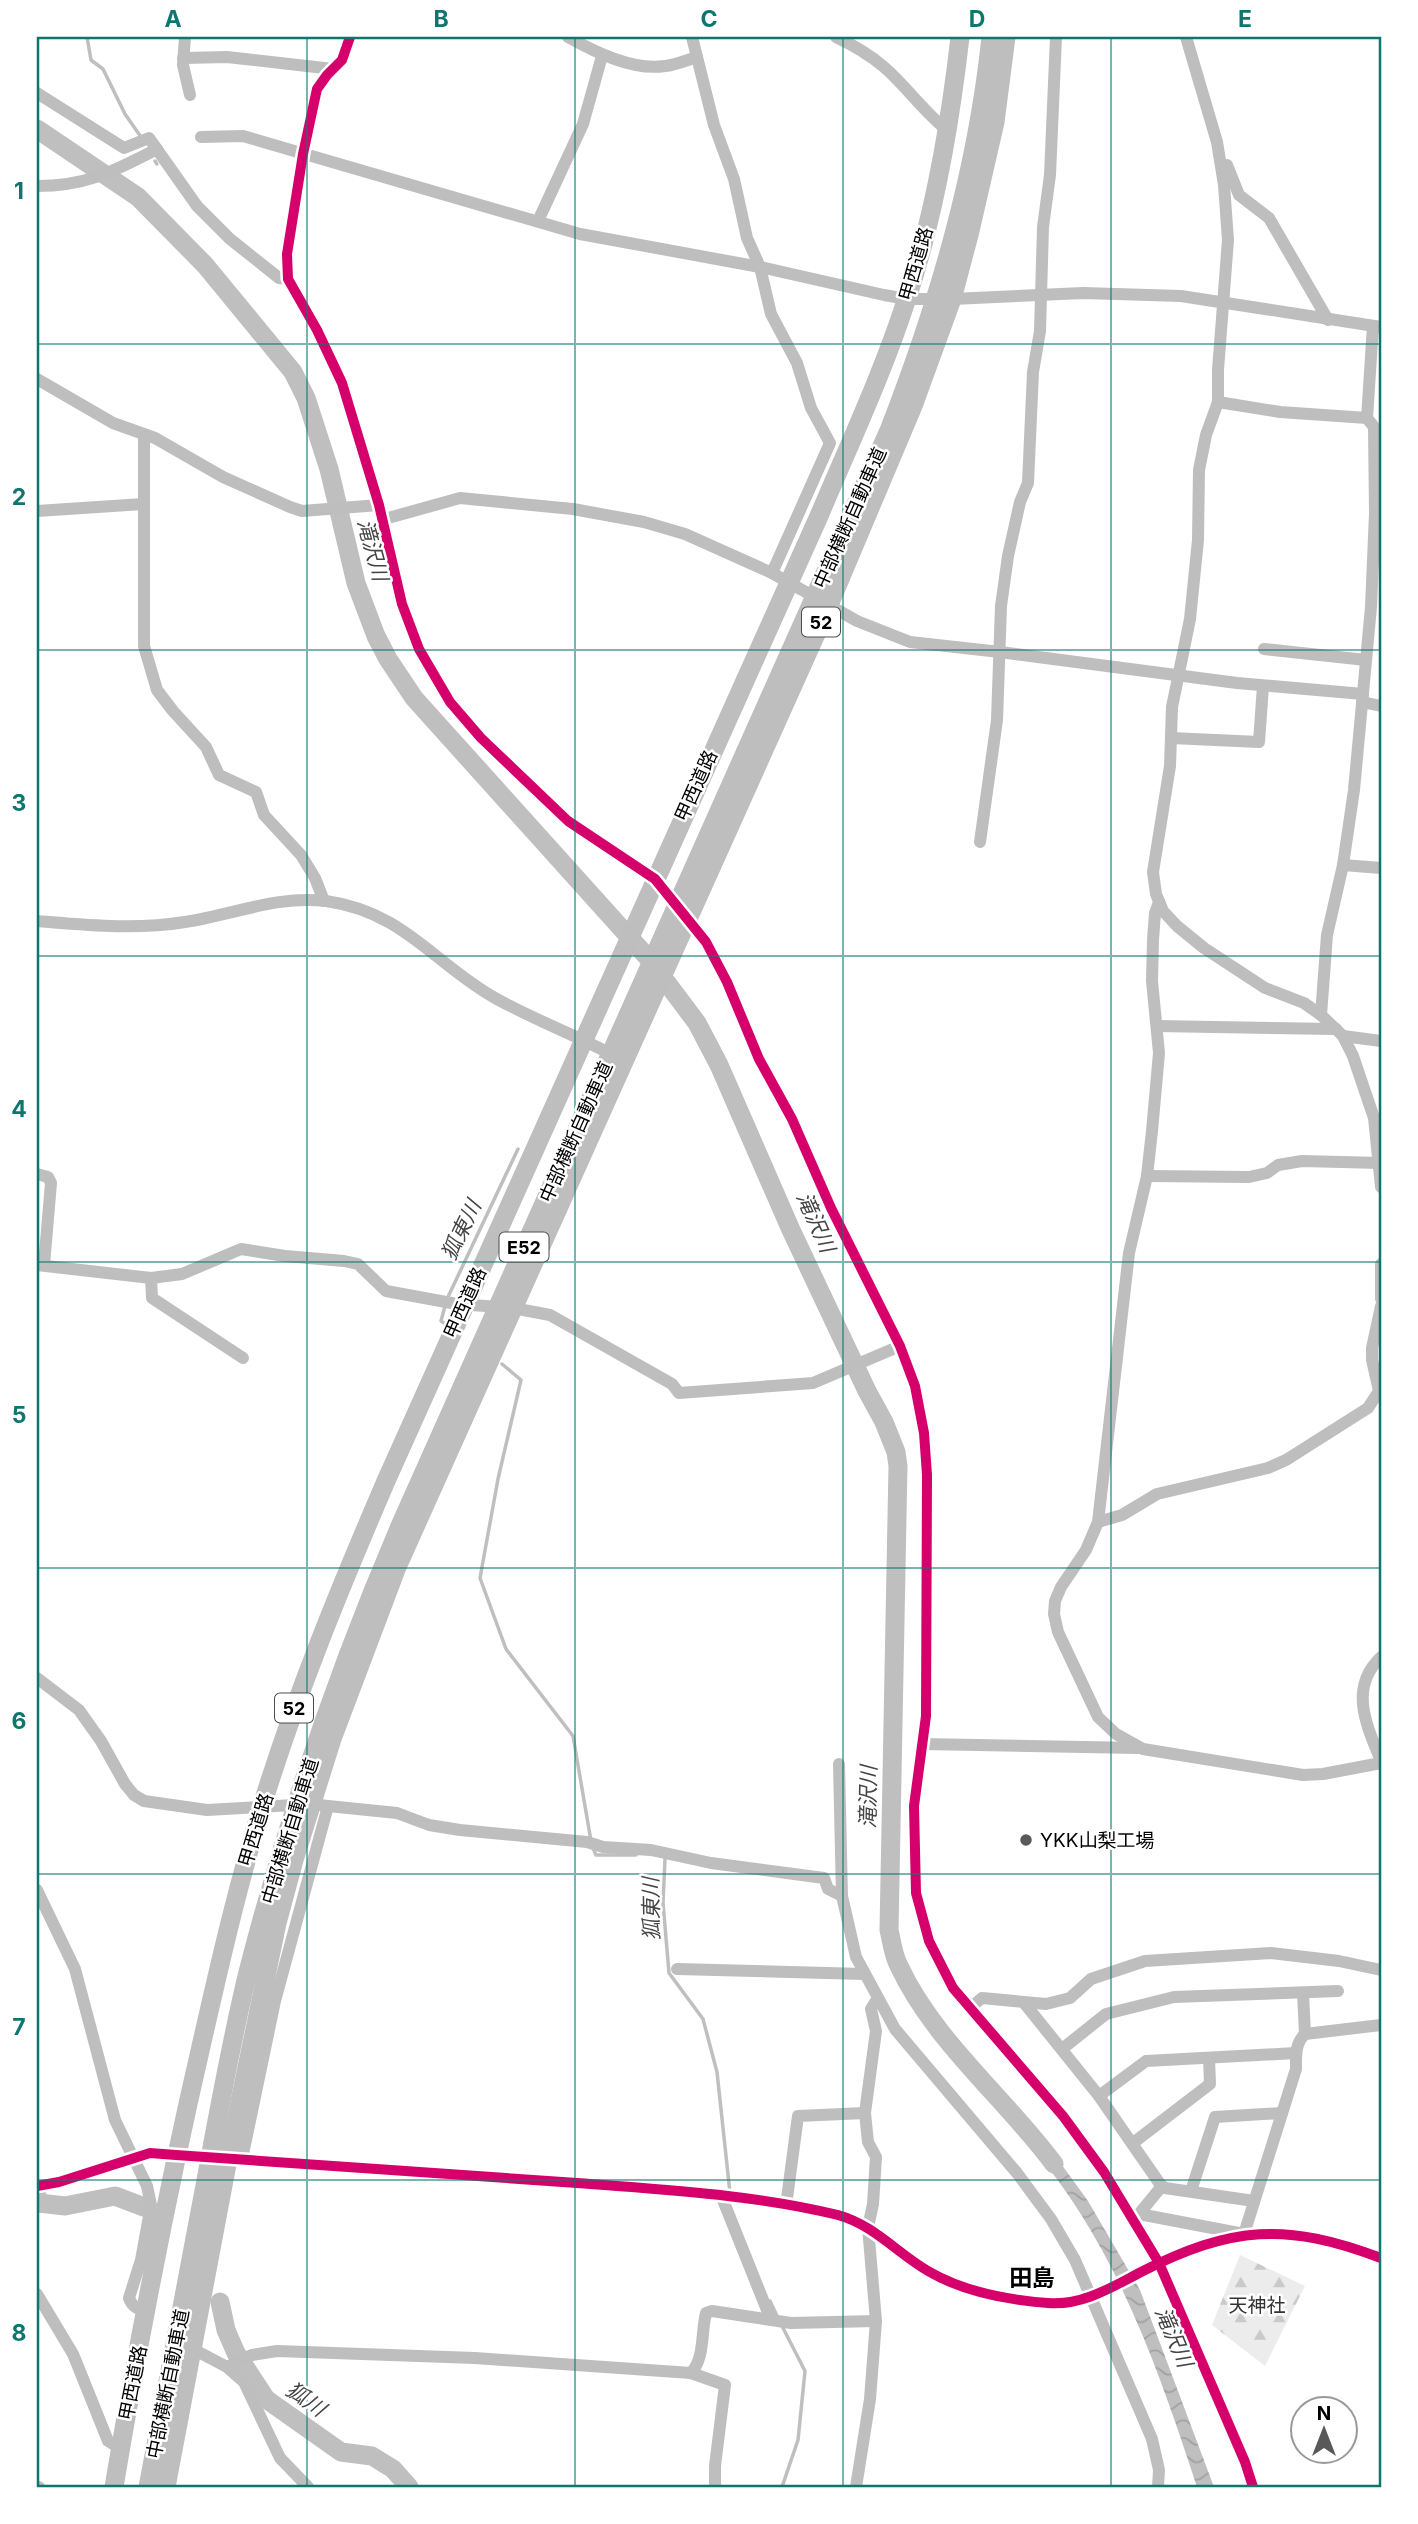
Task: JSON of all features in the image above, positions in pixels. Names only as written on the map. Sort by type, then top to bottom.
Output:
[{"type":"highway","name":"甲西道路","points":[[114,2487],[176,2155],[226,1940],[262,1807],[322,1633],[460,1304],[613,974],[780,578],[848,447],[900,318],[916,269],[948,131],[960,37]]},
{"type":"highway","name":"中部横断自動車道","points":[[147,2487],[248,1973],[299,1795],[327,1709],[358,1625],[411,1501],[890,428],[931,317],[962,207],[978,131],[991,37]]},
{"type":"highway","name":"52","points":[[166,2487],[191,2348],[235,2159],[277,1923],[320,1805],[356,1672],[397,1567],[829,605],[908,419],[952,299],[988,155],[1006,37]]},
{"type":"highway","points":[[900,318],[928,299],[921,290],[916,269]]},
{"type":"highway","points":[[147,2487],[163,2466],[176,2432]]},
{"type":"street","points":[[185,37],[183,65],[190,94]]},
{"type":"street","points":[[350,37],[342,60],[317,89],[303,154],[287,254],[288,279],[317,330],[342,383],[402,604],[419,649],[450,702],[481,738],[568,821],[655,879],[706,942],[727,982],[759,1059],[792,1119],[894,1349],[915,1386],[924,1433],[927,1475],[926,1716],[914,1806],[916,1893],[929,1941],[953,1988],[1063,2116],[1135,2216],[1245,2462],[1253,2487]]},
{"type":"street","points":[[568,37],[602,56],[663,67],[697,57]]},
{"type":"street","points":[[692,37],[714,125],[734,179],[747,238],[761,267],[771,314],[797,363],[811,408],[830,443],[780,578]]},
{"type":"street","points":[[836,37],[855,46],[884,67],[926,113],[948,131]]},
{"type":"street","points":[[980,842],[997,720],[1001,606],[1008,556],[1020,502],[1028,483],[1033,372],[1040,331],[1043,227],[1050,175],[1056,37]]},
{"type":"street","points":[[1185,37],[1217,142],[1239,195],[1269,218],[1328,320]]},
{"type":"street","points":[[538,221],[583,124],[602,56]]},
{"type":"street","points":[[183,58],[227,57],[333,69]]},
{"type":"street","points":[[37,93],[124,148],[149,138],[197,206],[230,239],[279,278],[288,279]]},
{"type":"street","points":[[201,137],[243,136],[592,236],[761,267],[907,299],[1129,293],[1222,301],[1377,327],[1371,607],[1354,790],[1343,865],[1327,934],[1321,1015]]},
{"type":"street","points":[[1217,142],[1224,185],[1228,240],[1222,301],[1218,402],[1206,435],[1199,470],[1198,540],[1191,619],[1172,707],[1170,766],[1153,872],[1159,902],[1163,911],[1177,926],[1265,988],[1304,1003],[1339,1033],[1353,1056],[1374,1118],[1381,1187]]},
{"type":"street","points":[[43,186],[65,186],[114,172],[157,149]]},
{"type":"street","points":[[37,379],[113,423],[144,434],[223,477],[290,507],[302,511],[377,505]]},
{"type":"street","points":[[1218,402],[1374,424]]},
{"type":"street","points":[[144,434],[144,646],[157,690],[206,747],[219,775],[256,792],[264,815],[301,855],[315,878],[324,901]]},
{"type":"street","points":[[381,520],[460,498],[573,509],[644,522],[685,534],[780,578],[857,621],[910,642],[1362,698],[1381,706]]},
{"type":"street","points":[[37,510],[143,504]]},
{"type":"street","points":[[1264,649],[1366,660]]},
{"type":"street","points":[[1171,738],[1259,742],[1263,686]]},
{"type":"street","points":[[1343,865],[1381,868]]},
{"type":"street","points":[[37,921],[107,927],[157,926],[188,922],[285,900],[351,905],[410,933],[495,998],[624,1060]]},
{"type":"street","points":[[1143,1749],[1116,1734],[1098,1717],[1058,1632],[1054,1614],[1055,1601],[1061,1587],[1086,1550],[1098,1522],[1129,1253],[1147,1176],[1159,1053],[1152,981],[1155,913],[1159,902]]},
{"type":"street","points":[[1157,1026],[1339,1033],[1381,1041]]},
{"type":"street","points":[[1147,1176],[1249,1177],[1295,1161],[1380,1163]]},
{"type":"street","points":[[37,1174],[48,1177],[51,1183],[40,1265],[151,1278],[182,1274],[241,1249],[344,1261],[358,1264],[386,1291],[460,1304],[513,1308],[550,1315],[672,1384],[679,1393],[813,1383],[894,1349]]},
{"type":"street","points":[[1381,1264],[1381,1299]]},
{"type":"street","points":[[151,1278],[152,1298],[243,1358]]},
{"type":"street","points":[[1098,1522],[1122,1514],[1157,1494],[1277,1464],[1368,1408],[1379,1391],[1372,1348],[1381,1306]]},
{"type":"street","points":[[922,1744],[1143,1749],[1303,1775],[1322,1774],[1381,1762],[1363,1717],[1362,1698],[1369,1670],[1381,1657]]},
{"type":"street","points":[[37,1678],[79,1710],[101,1741],[125,1784],[134,1795],[144,1801],[207,1810],[320,1805],[397,1813],[429,1825],[460,1830],[652,1850],[711,1863],[824,1878],[828,1889],[842,1896]]},
{"type":"street","points":[[839,1764],[842,1896],[856,1957],[895,2029],[985,2133],[1051,2219],[1095,2295],[1152,2439],[1159,2470],[1158,2487]]},
{"type":"street","points":[[37,1890],[75,1969],[115,2120],[147,2186],[151,2205],[141,2260],[130,2298],[131,2304],[146,2311]]},
{"type":"street","points":[[970,2008],[982,1998],[1025,2004],[1046,2004],[1070,1998],[1091,1979],[1145,1961],[1271,1953],[1339,1961],[1381,1970]]},
{"type":"street","points":[[677,1969],[864,1975]]},
{"type":"street","points":[[1062,2049],[1106,2014],[1174,1997],[1338,1991]]},
{"type":"street","points":[[1303,1993],[1305,2034]]},
{"type":"street","points":[[856,2487],[870,2399],[876,2320],[868,2227],[873,2204],[876,2157],[868,2142],[865,2113],[876,2031],[871,2008],[877,1999]]},
{"type":"street","points":[[1025,2004],[1099,2096],[1162,2186],[1254,2201]]},
{"type":"street","points":[[1244,2234],[1296,2069],[1299,2040],[1305,2034],[1381,2025]]},
{"type":"street","points":[[1099,2096],[1146,2061],[1296,2053]]},
{"type":"street","points":[[1133,2143],[1210,2084],[1209,2058]]},
{"type":"street","points":[[786,2206],[797,2116],[865,2113]]},
{"type":"street","points":[[1191,2191],[1215,2117],[1282,2113]]},
{"type":"street","points":[[37,2186],[59,2182],[150,2153],[721,2195],[840,2216],[868,2227],[925,2270],[944,2280],[1019,2300],[1052,2304],[1077,2301],[1095,2295],[1207,2242],[1244,2234]]},
{"type":"street","points":[[1135,2216],[1162,2186]]},
{"type":"street","points":[[721,2195],[772,2320]]},
{"type":"street","points":[[1135,2216],[1244,2234],[1306,2236],[1342,2243],[1381,2259]]},
{"type":"street","points":[[37,2294],[74,2354],[108,2441],[121,2449]]},
{"type":"street","points":[[691,2373],[698,2365],[706,2314],[712,2311],[791,2323],[876,2320]]},
{"type":"street","points":[[191,2348],[227,2366],[244,2382],[280,2458],[308,2487]]},
{"type":"street","points":[[227,2366],[252,2355],[277,2351],[475,2358],[691,2373],[725,2385],[715,2487]]},
{"type":"green space","name":"天神社","points":[[1240,2255],[1305,2286],[1265,2366],[1212,2325]]},
{"type":"water","points":[[1043,2139],[1088,2201],[1140,2290],[1214,2487],[1197,2487],[1167,2398],[1132,2310],[1088,2226],[1033,2149]]},
{"type":"waterway","points":[[87,37],[91,60],[103,69],[125,114],[141,137]]},
{"type":"waterway","name":"滝沢川","points":[[37,129],[138,197],[205,265],[293,372],[306,398],[329,469],[356,583],[376,636],[388,659],[414,698],[649,959],[697,1023],[719,1065],[791,1230],[896,1452],[898,1466],[889,1930],[895,1957],[931,2019],[1054,2164]]},
{"type":"waterway","name":"狐東川","points":[[447,1299],[518,1149]]},
{"type":"waterway","name":"狐東川","points":[[445,1306],[441,1321],[447,1325]]},
{"type":"waterway","name":"狐東川","points":[[502,1364],[521,1380],[498,1479],[480,1578],[506,1649],[573,1736],[591,1841]]},
{"type":"waterway","name":"狐東川","points":[[593,1848],[596,1855],[636,1855]]},
{"type":"waterway","name":"狐東川","points":[[665,1859],[663,1903],[669,1973],[703,2019],[717,2072],[730,2193]]},
{"type":"waterway","name":"狐川","points":[[37,2196],[39,2203],[65,2206],[115,2196],[144,2207]]},
{"type":"waterway","name":"狐東川","points":[[770,2301],[777,2316]]},
{"type":"waterway","name":"狐川","points":[[220,2302],[226,2330],[236,2353],[266,2399],[341,2452],[372,2456],[393,2469],[409,2487]]},
{"type":"waterway","name":"狐東川","points":[[782,2326],[805,2371],[798,2440],[782,2487]]},
{"type":"cycle path","points":[[350,37],[342,60],[317,89],[303,154],[287,254],[288,279],[317,330],[342,383],[379,505],[402,604],[419,649],[450,702],[481,738],[568,821],[655,879],[706,942],[727,982],[759,1059],[792,1119],[831,1208],[900,1346],[915,1386],[924,1433],[927,1475],[926,1716],[914,1806],[916,1893],[929,1941],[953,1988],[1063,2116],[1104,2172],[1159,2263],[1245,2462],[1253,2487]]},
{"type":"cycle path","points":[[37,2186],[59,2182],[150,2153],[741,2197],[838,2215],[863,2225],[917,2264],[955,2284],[1001,2297],[1048,2303],[1073,2302],[1085,2298],[1204,2245],[1260,2234],[1287,2234],[1316,2239],[1381,2258]]},
{"type":"place","name":"YKK山梨工場","points":[[1026,1840]]},
{"type":"district","name":"田島","points":[[1032,2278]]}]
